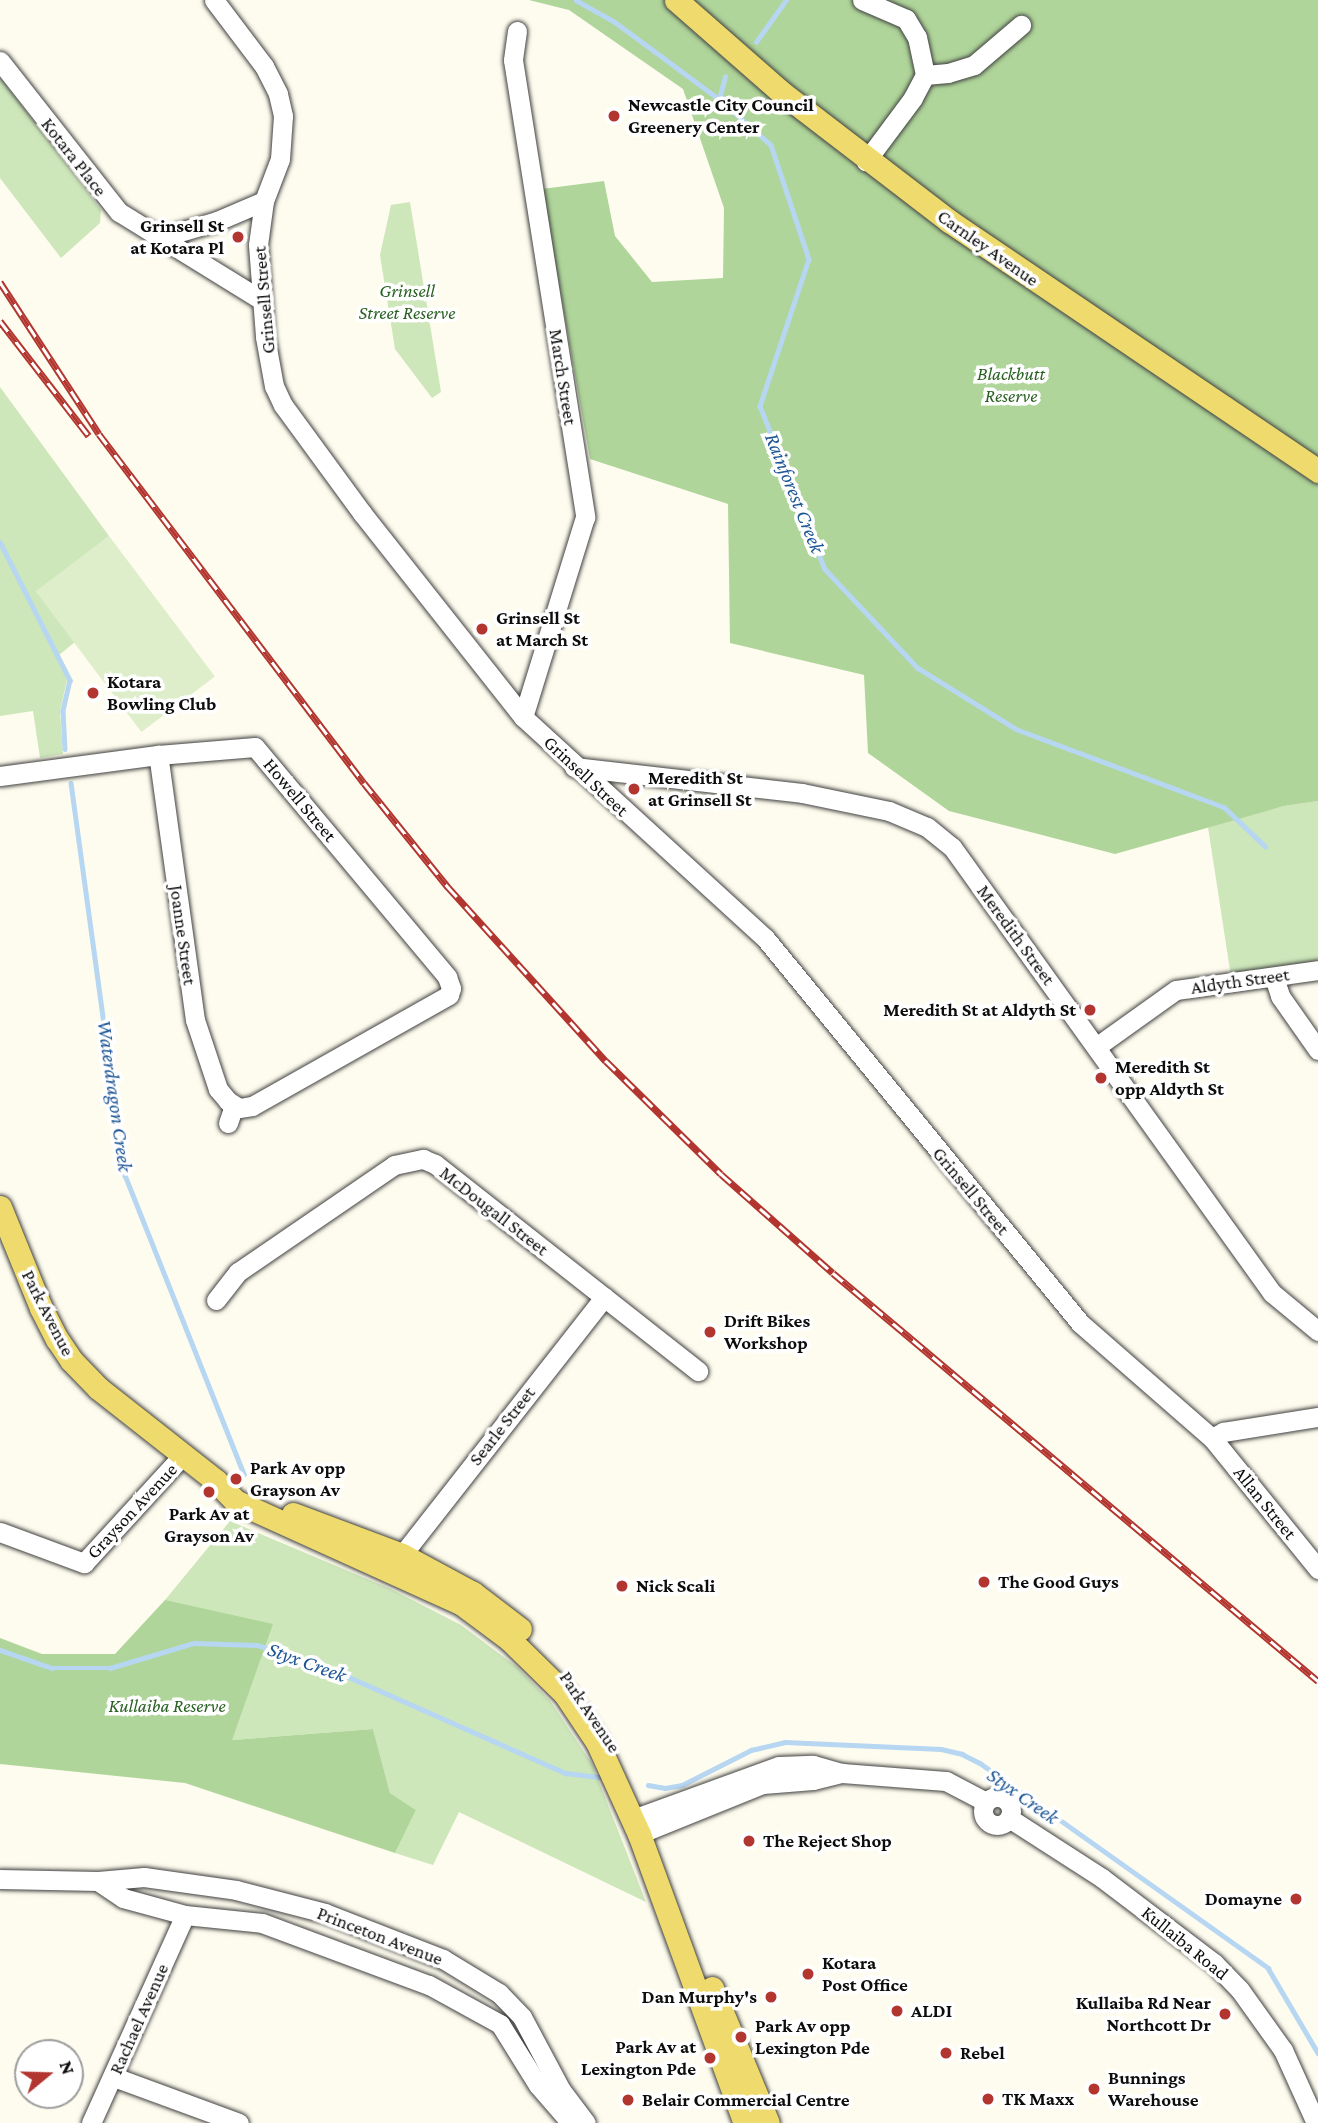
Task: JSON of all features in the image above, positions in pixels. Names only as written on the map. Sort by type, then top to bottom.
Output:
[{"type":"main road","name":"Carnley Avenue","points":[[676,0],[781,92],[866,161],[1106,330],[1318,471]]},
{"type":"main road","name":"Park Avenue","points":[[0,1207],[41,1308],[71,1360],[98,1388],[216,1481],[235,1501],[309,1537],[440,1592],[476,1614],[546,1673],[614,1759]]},
{"type":"main road","name":"Park Avenue","points":[[216,1481],[402,1555],[473,1593],[520,1628],[579,1690],[614,1759],[642,1824],[757,2121]]},
{"type":"main road","points":[[309,1537],[331,1538],[386,1558],[402,1555],[410,1570],[459,1597],[476,1614]]},
{"type":"street","name":"Grinsell Street","points":[[214,0],[264,66],[282,105],[284,136],[280,159],[264,201],[258,245],[260,299],[265,337],[279,400],[362,513],[523,717],[765,938],[1080,1322],[1212,1438]]},
{"type":"street","points":[[862,0],[906,19],[917,37],[925,75],[902,114],[866,161]]},
{"type":"street","points":[[925,75],[948,73],[974,65],[1021,25]]},
{"type":"street","name":"March Street","points":[[517,31],[513,60],[585,517],[523,717]]},
{"type":"street","name":"Kotara Place","points":[[0,61],[104,196],[130,220],[163,237],[260,299]]},
{"type":"street","points":[[163,237],[217,221],[264,201]]},
{"type":"street","name":"Howell Street","points":[[0,776],[158,755],[255,747],[447,977],[452,988]]},
{"type":"street","name":"Joanne Street","points":[[158,755],[197,1031],[218,1089],[231,1114],[252,1106],[445,1000],[452,988]]},
{"type":"street","name":"Meredith Street","points":[[575,767],[802,793],[889,811],[927,827],[952,847],[1272,1293],[1318,1331]]},
{"type":"street","name":"Aldyth Street","points":[[1096,1047],[1176,990],[1318,970]]},
{"type":"street","points":[[1274,977],[1280,996],[1318,1050]]},
{"type":"street","name":"McDougall Street","points":[[216,1300],[238,1272],[394,1166],[416,1159],[435,1164],[698,1371]]},
{"type":"street","name":"Searle Street","points":[[402,1555],[604,1297]]},
{"type":"street","points":[[1212,1438],[1223,1432],[1318,1417]]},
{"type":"street","name":"Allan Street","points":[[1212,1438],[1318,1569]]},
{"type":"street","name":"Grayson Avenue","points":[[0,1532],[84,1563],[183,1455]]},
{"type":"street","name":"Kullaiba Road","points":[[642,1824],[762,1784],[813,1780],[842,1773],[946,1781],[986,1802],[983,1814],[988,1822],[1000,1825],[1009,1818],[1102,1878],[1214,1963],[1240,1990],[1283,2050],[1312,2120]]},
{"type":"street","name":"Princeton Avenue","points":[[0,1879],[98,1881],[144,1877],[236,1890],[325,1913],[443,1959],[499,1993],[522,2017],[561,2090],[586,2123]]},
{"type":"street","name":"Princeton Avenue","points":[[98,1881],[123,1898],[184,1915],[262,1923],[429,1985],[500,2024],[538,2085],[572,2123]]},
{"type":"street","name":"Rachael Avenue","points":[[91,2123],[114,2077],[184,1915]]},
{"type":"street","points":[[114,2077],[239,2123]]},
{"type":"green space","name":"Blackbutt Reserve","points":[[529,0],[1318,0],[1318,801],[1284,806],[1115,854],[949,811],[868,753],[864,675],[730,643],[728,504],[590,459],[542,189],[604,181],[615,236],[652,282],[723,278],[724,208],[683,89],[569,10]]},
{"type":"green space","points":[[0,77],[101,210],[100,223],[61,258],[0,178]]},
{"type":"green space","name":"Grinsell Street Reserve","points":[[410,202],[441,392],[432,398],[395,349],[380,255],[391,205]]},
{"type":"green space","points":[[0,387],[109,536],[37,592],[75,642],[59,655],[67,680],[60,711],[63,754],[40,758],[33,711],[0,716]]},
{"type":"green space","points":[[109,536],[215,677],[141,732],[36,591]]},
{"type":"green space","points":[[1318,801],[1318,970],[1232,983],[1208,827],[1284,806]]},
{"type":"green space","points":[[230,1521],[391,1589],[461,1625],[517,1667],[551,1702],[592,1764],[646,1902],[459,1812],[433,1865],[395,1853],[416,1810],[390,1793],[373,1729],[232,1740],[165,1600]]},
{"type":"green space","name":"Kullaiba Reserve","points":[[165,1600],[273,1624],[232,1740],[373,1729],[390,1793],[416,1810],[395,1853],[185,1783],[0,1764],[0,1638],[42,1654],[115,1654]]},
{"type":"waterway","name":"Rainforest Creek","points":[[576,0],[615,22],[719,99],[771,145],[809,259],[760,406],[825,569],[918,668],[1016,729],[1224,807],[1265,846]]},
{"type":"waterway","points":[[756,42],[786,0]]},
{"type":"waterway","points":[[719,99],[725,77]]},
{"type":"waterway","name":"Waterdragon Creek","points":[[0,542],[70,680],[63,711],[65,749]]},
{"type":"waterway","name":"Waterdragon Creek","points":[[71,783],[125,1175],[244,1474]]},
{"type":"waterway","name":"Styx Creek","points":[[0,1650],[52,1668],[110,1668],[194,1643],[257,1645],[324,1666],[566,1773],[600,1777]]},
{"type":"waterway","name":"Styx Creek","points":[[648,1785],[665,1788],[682,1785],[751,1750],[785,1742],[941,1749],[962,1754],[980,1763],[1268,1968],[1318,2053]]},
{"type":"railway","points":[[0,282],[99,434],[364,783],[448,887],[606,1061],[721,1174],[833,1273],[1318,1681]]},
{"type":"railway","points":[[0,321],[89,436]]},
{"type":"place","name":"Newcastle City Council Greenery Center","points":[[614,116]]},
{"type":"place","name":"Grinsell St at Kotara Pl","points":[[238,237]]},
{"type":"place","name":"Grinsell St at March St","points":[[482,629]]},
{"type":"place","name":"Kotara Bowling Club","points":[[93,693]]},
{"type":"place","name":"Meredith St at Grinsell St","points":[[634,789]]},
{"type":"place","name":"Meredith St at Aldyth St","points":[[1090,1010]]},
{"type":"place","name":"Meredith St opp Aldyth St","points":[[1101,1078]]},
{"type":"place","name":"Drift Bikes Workshop","points":[[710,1332]]},
{"type":"place","name":"Park Av opp Grayson Av","points":[[236,1479]]},
{"type":"place","name":"Park Av at Grayson Av","points":[[209,1492]]},
{"type":"place","name":"The Good Guys","points":[[984,1582]]},
{"type":"place","name":"Nick Scali","points":[[622,1586]]},
{"type":"place","name":"The Reject Shop","points":[[749,1841]]},
{"type":"place","name":"Domayne","points":[[1296,1899]]},
{"type":"place","name":"Kotara Post Office","points":[[808,1974]]},
{"type":"place","name":"Dan Murphy's","points":[[771,1997]]},
{"type":"place","name":"ALDI","points":[[897,2011]]},
{"type":"place","name":"Kullaiba Rd Near Northcott Dr","points":[[1225,2014]]},
{"type":"place","name":"Park Av opp Lexington Pde","points":[[741,2037]]},
{"type":"place","name":"Rebel","points":[[946,2053]]},
{"type":"place","name":"Park Av at Lexington Pde","points":[[710,2058]]},
{"type":"place","name":"Bunnings Warehouse","points":[[1094,2089]]},
{"type":"place","name":"TK Maxx","points":[[988,2099]]},
{"type":"place","name":"Belair Commercial Centre","points":[[628,2100]]}]
